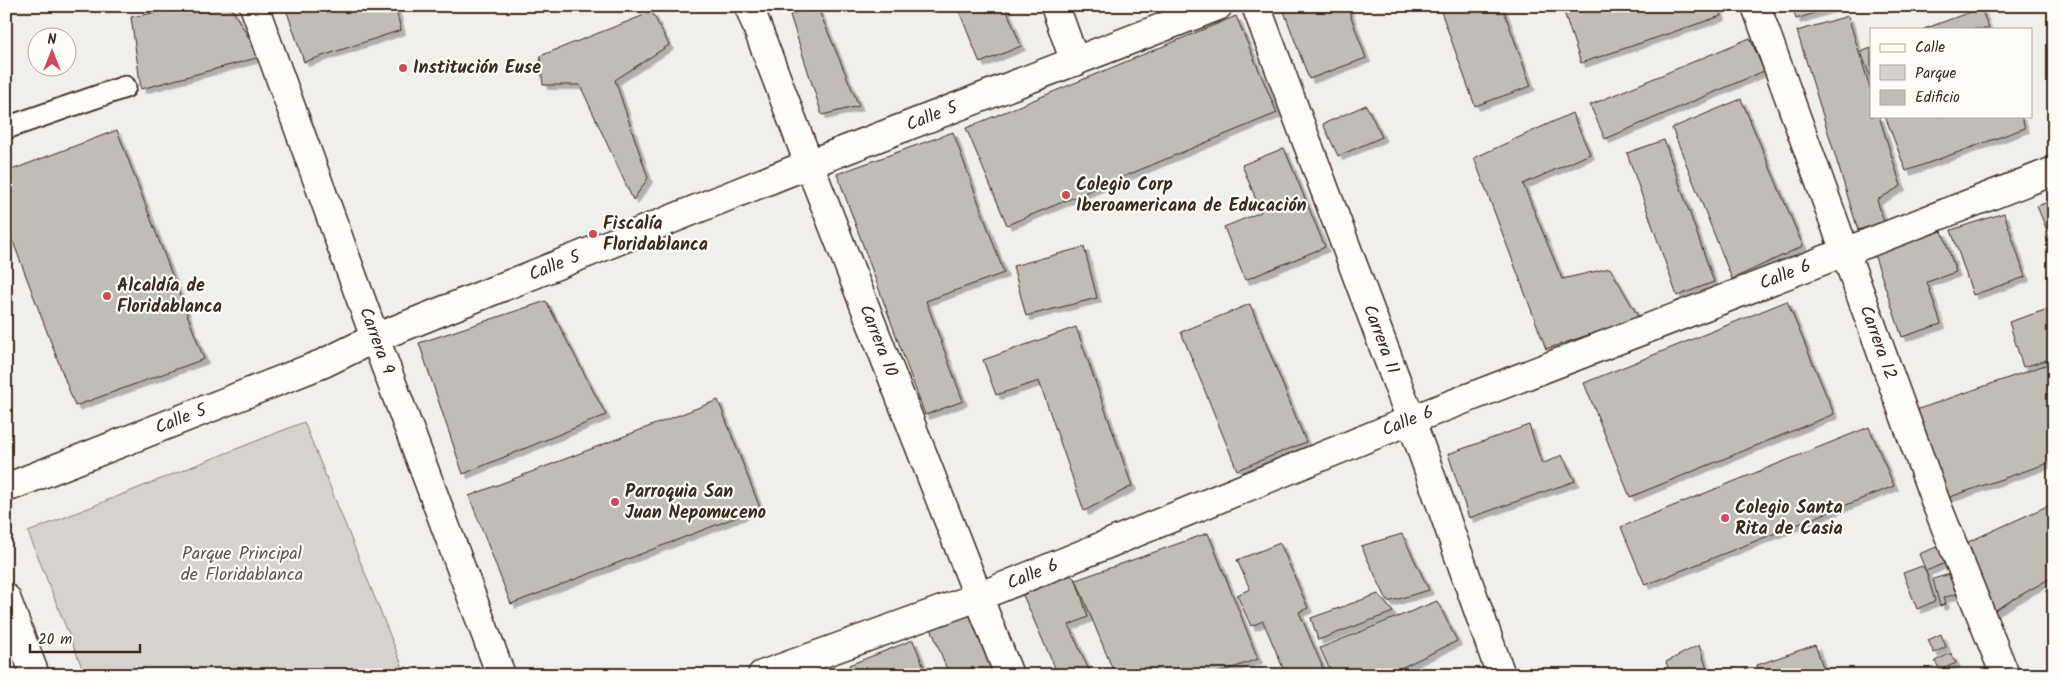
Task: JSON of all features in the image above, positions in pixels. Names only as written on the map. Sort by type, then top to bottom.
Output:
[{"type":"street","name":"Carrera 9","points":[[254,6],[374,338],[501,675]]},
{"type":"street","name":"Carrera 10","points":[[749,6],[1009,675]]},
{"type":"street","points":[[1056,6],[1075,62]]},
{"type":"street","name":"Calle 5","points":[[6,488],[324,364],[374,338],[809,164],[1218,6]]},
{"type":"street","name":"Carrera 11","points":[[1256,6],[1412,420],[1501,675]]},
{"type":"street","name":"Carrera 12","points":[[1756,6],[1936,503],[2005,675]]},
{"type":"street","name":"Calle 6","points":[[762,675],[978,597],[1412,420],[2054,171]]},
{"type":"street","points":[[6,598],[35,675]]},
{"type":"lane","points":[[6,128],[125,87]]},
{"type":"green space","name":"Parque Principal de Floridablanca","points":[[304,422],[406,675],[85,675],[28,532]]},
{"type":"building","points":[[193,6],[230,6],[260,57],[141,89],[131,17]]},
{"type":"building","points":[[285,6],[395,6],[401,30],[304,62]]},
{"type":"building","points":[[817,6],[859,106],[822,115],[790,15]]},
{"type":"building","points":[[957,6],[1005,6],[1021,46],[980,63]]},
{"type":"building","points":[[1282,6],[1347,6],[1366,58],[1309,79]]},
{"type":"building","points":[[1439,6],[1502,6],[1531,86],[1475,106]]},
{"type":"building","points":[[1562,6],[1718,6],[1721,16],[1581,63]]},
{"type":"building","points":[[1792,6],[1836,6],[1796,19]]},
{"type":"building","points":[[1981,8],[1989,28],[1927,28]]},
{"type":"building","points":[[652,12],[669,45],[615,80],[648,178],[633,200],[580,85],[543,85],[540,56]]},
{"type":"building","points":[[1236,16],[1277,113],[1007,225],[966,128]]},
{"type":"building","points":[[1848,16],[1870,88],[1870,118],[1880,118],[1901,186],[1877,200],[1884,222],[1858,230],[1797,31]]},
{"type":"building","points":[[1750,38],[1764,71],[1605,139],[1590,105]]},
{"type":"building","points":[[1870,48],[1870,76],[1861,52]]},
{"type":"building","points":[[1741,99],[1803,246],[1732,279],[1672,128]]},
{"type":"building","points":[[1366,105],[1382,137],[1338,156],[1323,124]]},
{"type":"building","points":[[1572,113],[1590,154],[1523,184],[1562,279],[1610,268],[1639,318],[1546,349],[1474,158]]},
{"type":"building","points":[[1886,118],[2022,118],[2025,128],[1906,171]]},
{"type":"building","name":"Alcaldía de Floridablanca","points":[[117,130],[204,359],[75,406],[6,223],[6,172]]},
{"type":"building","points":[[953,132],[1004,273],[926,301],[963,401],[925,415],[837,174]]},
{"type":"building","points":[[1664,140],[1714,282],[1677,296],[1627,153]]},
{"type":"building","points":[[1284,148],[1325,247],[1245,280],[1224,227],[1261,212],[1242,165]]},
{"type":"building","points":[[2054,200],[2054,248],[2037,206]]},
{"type":"building","points":[[2004,213],[2025,277],[1973,295],[1951,230]]},
{"type":"building","points":[[1942,231],[1956,272],[1927,282],[1941,324],[1902,337],[1874,254]]},
{"type":"building","points":[[1084,247],[1097,298],[1026,316],[1013,266]]},
{"type":"building","points":[[546,301],[606,415],[463,474],[419,343]]},
{"type":"building","points":[[1787,301],[1834,414],[1630,497],[1584,383]]},
{"type":"building","points":[[1250,304],[1306,442],[1237,470],[1181,332]]},
{"type":"building","points":[[2054,307],[2054,358],[2023,367],[2009,322]]},
{"type":"building","points":[[1076,327],[1132,486],[1084,511],[1039,381],[996,395],[983,360]]},
{"type":"building","points":[[2054,362],[2054,461],[1944,499],[1913,411]]},
{"type":"building","name":"Parroquia San Juan Nepomuceno","points":[[718,400],[760,508],[511,604],[469,496]]},
{"type":"building","points":[[1529,425],[1542,464],[1562,455],[1575,481],[1469,518],[1448,454]]},
{"type":"building","points":[[1869,427],[1894,486],[1645,585],[1621,527]]},
{"type":"building","points":[[2054,503],[2054,576],[1993,611],[1968,542]]},
{"type":"building","points":[[1208,533],[1258,659],[1212,675],[1115,675],[1076,580]]},
{"type":"building","points":[[1402,534],[1429,590],[1388,602],[1361,546]]},
{"type":"building","points":[[1280,543],[1308,608],[1299,612],[1326,675],[1286,675],[1263,621],[1251,626],[1237,595],[1250,589],[1237,560]]},
{"type":"building","points":[[1939,546],[1945,563],[1926,571],[1919,554]]},
{"type":"building","points":[[1922,566],[1926,571],[1935,601],[1917,609],[1903,573]]},
{"type":"building","points":[[1068,573],[1076,580],[1088,617],[1069,625],[1091,675],[1058,675],[1022,593]]},
{"type":"building","points":[[1950,574],[1956,594],[1943,598],[1945,604],[1940,606],[1933,579]]},
{"type":"building","points":[[1378,594],[1393,612],[1318,640],[1311,618]]},
{"type":"building","points":[[1437,601],[1457,641],[1386,675],[1332,675],[1320,648]]},
{"type":"building","points":[[976,612],[1000,675],[949,675],[931,628]]},
{"type":"building","points":[[1941,634],[1946,647],[1934,653],[1928,640]]},
{"type":"building","points":[[913,640],[927,675],[853,675],[849,665]]},
{"type":"building","points":[[1699,645],[1709,675],[1671,675],[1666,662]]},
{"type":"building","points":[[1815,645],[1826,675],[1760,675],[1757,665]]},
{"type":"building","points":[[1951,653],[1956,663],[1940,670],[1935,661]]},
{"type":"building","points":[[1226,670],[1227,675],[1212,675]]},
{"type":"place","name":"Institución Euse","points":[[403,68]]},
{"type":"place","name":"Colegio Corp Iberoamericana de Educación","points":[[1066,195]]},
{"type":"place","name":"Fiscalía Floridablanca","points":[[593,234]]},
{"type":"place","name":"Alcaldía de Floridablanca","points":[[107,296]]},
{"type":"place","name":"Parroquia San Juan Nepomuceno","points":[[615,502]]},
{"type":"place","name":"Colegio Santa Rita de Casia","points":[[1725,518]]}]
